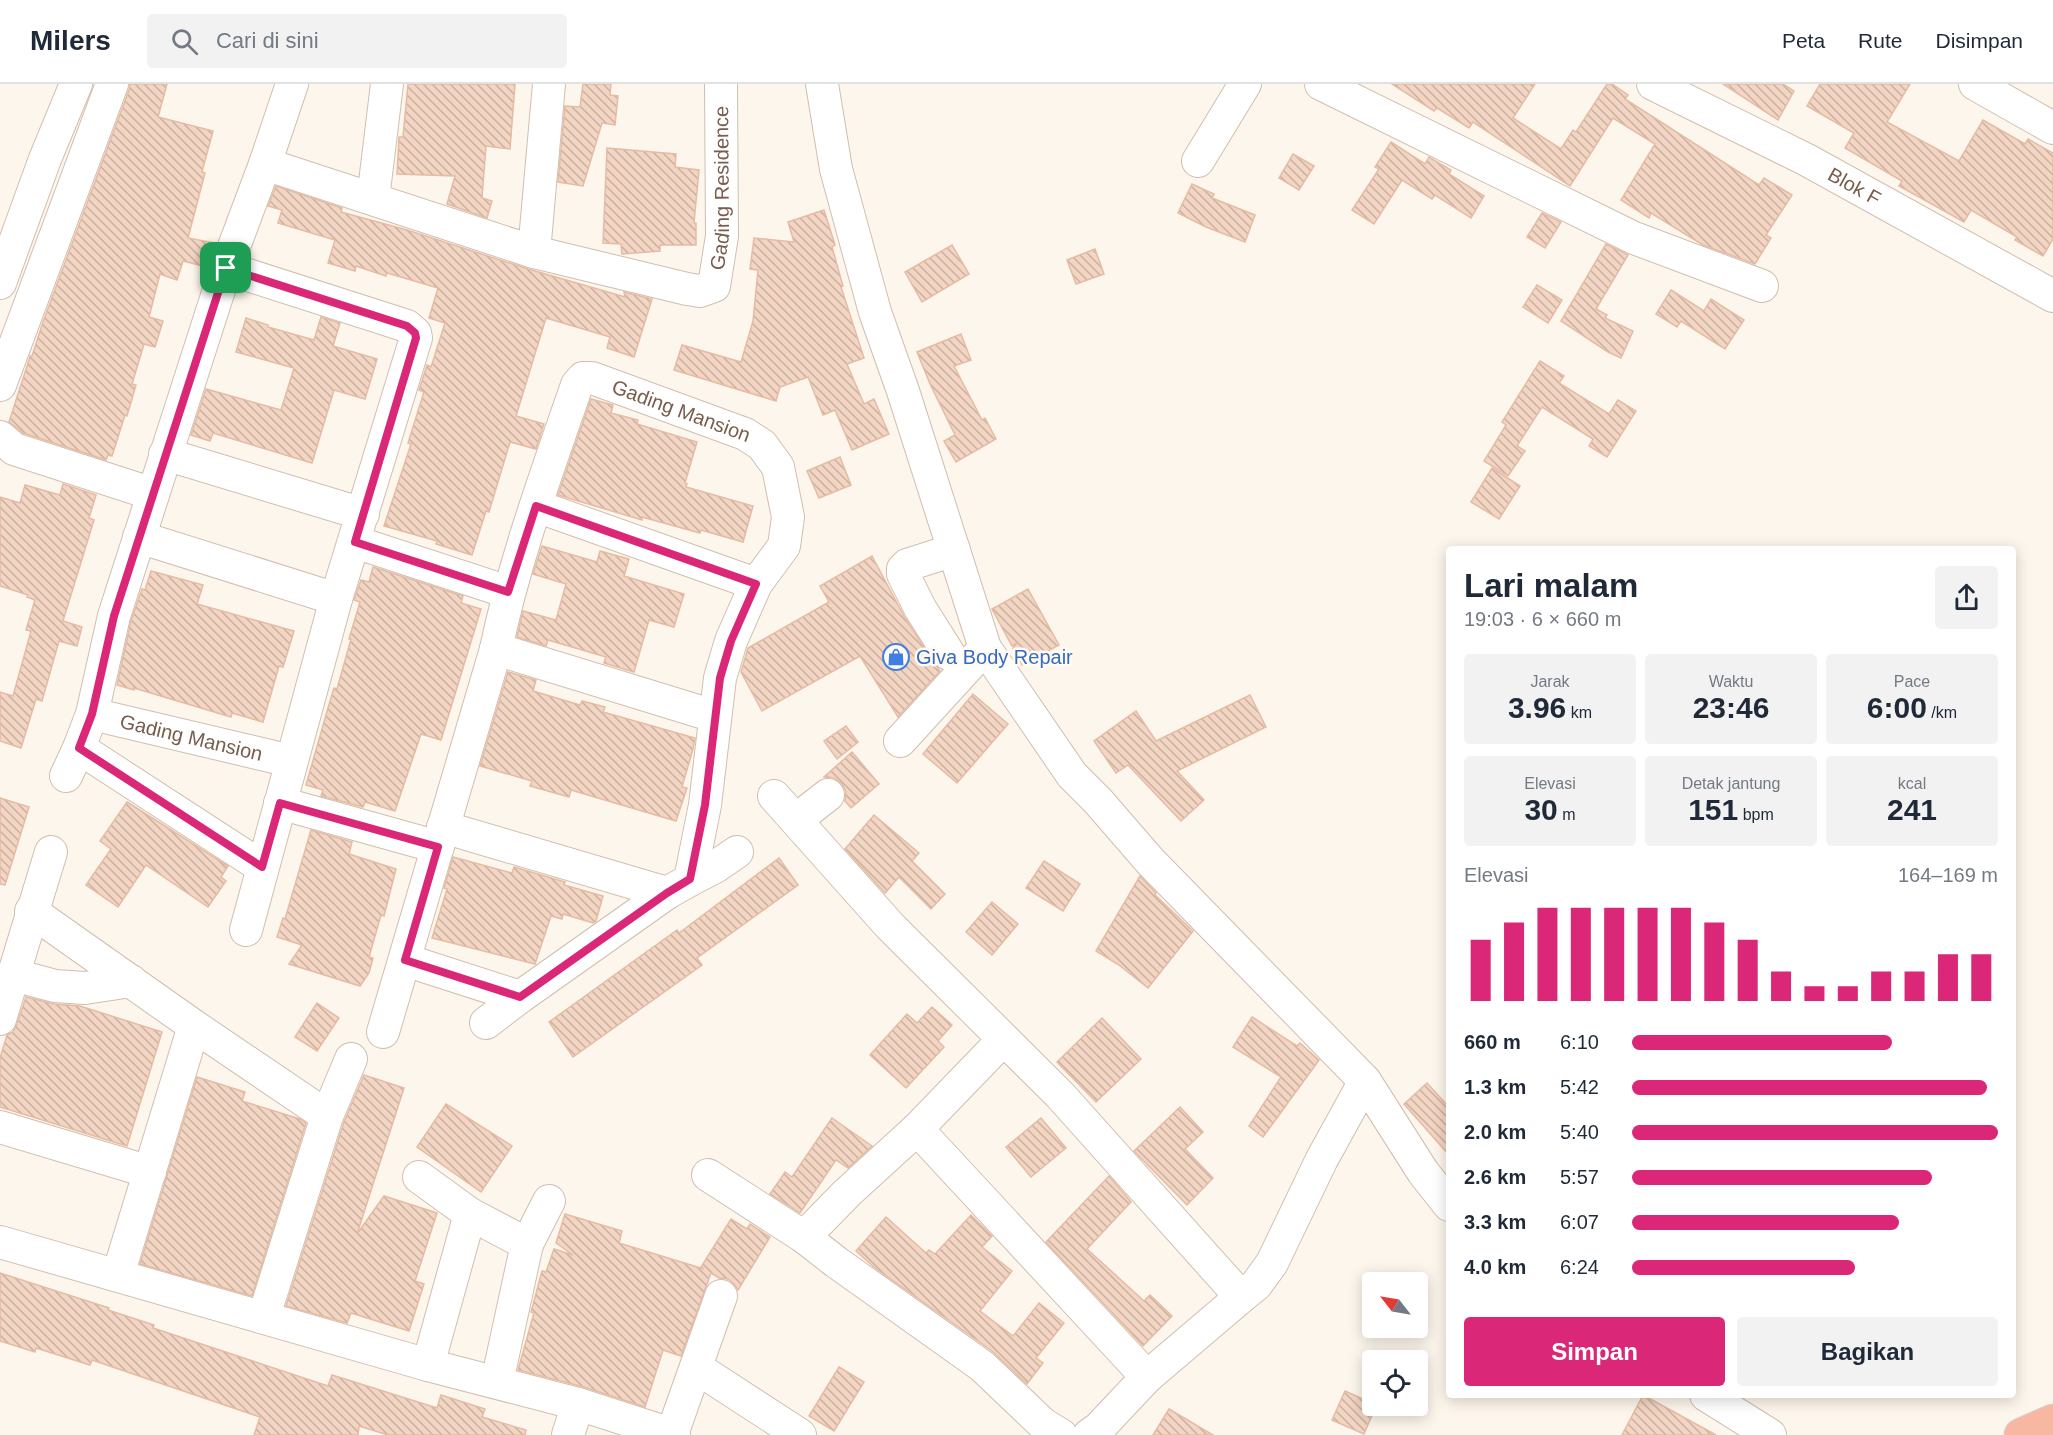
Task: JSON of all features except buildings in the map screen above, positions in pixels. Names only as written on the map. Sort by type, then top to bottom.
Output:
[{"type":"highway","points":[[2021,1435],[2053,1421]]},
{"type":"street","points":[[0,283],[45,159],[76,84]]},
{"type":"street","points":[[0,386],[112,84]]},
{"type":"street","points":[[66,776],[92,714],[114,616],[165,454],[226,268],[292,84]]},
{"type":"street","points":[[373,199],[387,84]]},
{"type":"street","points":[[534,252],[549,84]]},
{"type":"street","name":"Gading Residence","points":[[264,164],[534,252],[700,291],[714,286],[722,236],[721,84]]},
{"type":"street","points":[[822,84],[837,169],[875,312],[985,648],[1072,775],[1158,869],[1365,1081],[1423,1172],[1446,1201]]},
{"type":"street","points":[[1198,161],[1245,84]]},
{"type":"street","points":[[1321,84],[1634,238],[1762,286]]},
{"type":"street","name":"Blok F","points":[[1653,84],[1807,160],[2053,296]]},
{"type":"street","points":[[1976,84],[2053,128]]},
{"type":"street","points":[[45,159],[80,167]]},
{"type":"street","name":"Gading Mansion","points":[[226,268],[407,326],[415,333],[416,338],[336,599],[246,930]]},
{"type":"street","name":"Gading Mansion","points":[[382,1032],[496,649],[508,592],[577,385],[583,378],[592,378],[745,434],[762,445],[778,467],[788,517],[784,546],[756,584],[731,641],[720,678],[705,805],[678,886]]},
{"type":"street","points":[[5,447],[153,494]]},
{"type":"street","points":[[165,454],[359,528],[508,592]]},
{"type":"street","points":[[536,506],[756,584]]},
{"type":"street","points":[[139,537],[336,599]]},
{"type":"street","points":[[949,654],[920,609],[903,574],[903,569],[907,565],[954,550]]},
{"type":"street","points":[[900,741],[985,648]]},
{"type":"street","points":[[496,649],[714,716]]},
{"type":"street","name":"Gading Mansion","points":[[92,714],[291,761]]},
{"type":"street","points":[[79,748],[262,867]]},
{"type":"street","points":[[796,820],[828,795]]},
{"type":"street","points":[[774,796],[890,926],[1060,1095],[1241,1297]]},
{"type":"street","points":[[280,803],[678,886]]},
{"type":"street","points":[[0,1019],[31,911],[51,852]]},
{"type":"street","points":[[486,1023],[678,886],[715,867],[737,852]]},
{"type":"street","points":[[31,911],[327,1116]]},
{"type":"street","points":[[405,960],[520,997]]},
{"type":"street","points":[[14,975],[55,986],[85,988],[131,981]]},
{"type":"street","points":[[118,1275],[194,1026]]},
{"type":"street","points":[[804,1237],[847,1193],[917,1129],[1003,1040]]},
{"type":"street","points":[[264,1316],[327,1116],[351,1059]]},
{"type":"street","points":[[1089,1435],[1099,1428],[1147,1377],[1256,1286],[1272,1263],[1322,1159],[1365,1081]]},
{"type":"street","points":[[0,1127],[150,1172]]},
{"type":"street","points":[[917,1129],[1147,1377]]},
{"type":"street","points":[[708,1175],[804,1237],[982,1366],[1043,1424],[1061,1435]]},
{"type":"street","points":[[418,1178],[470,1215],[527,1244]]},
{"type":"street","points":[[497,1382],[527,1244],[549,1201]]},
{"type":"street","points":[[428,1365],[470,1215]]},
{"type":"street","points":[[0,1242],[428,1365],[578,1404],[673,1435],[722,1296]]},
{"type":"street","points":[[697,1368],[800,1435]]},
{"type":"street","points":[[1711,1398],[1770,1435]]},
{"type":"street","points":[[568,1435],[578,1404]]},
{"type":"place","name":"Giva Body Repair","points":[[896,657]]},
{"type":"route","points":[[226,268],[407,326],[415,333],[416,338],[355,542],[508,592],[536,506],[756,584],[731,641],[720,678],[705,805],[690,879],[520,997],[405,960],[438,847],[280,803],[262,867],[79,748],[92,714],[114,616],[226,268]]}]
